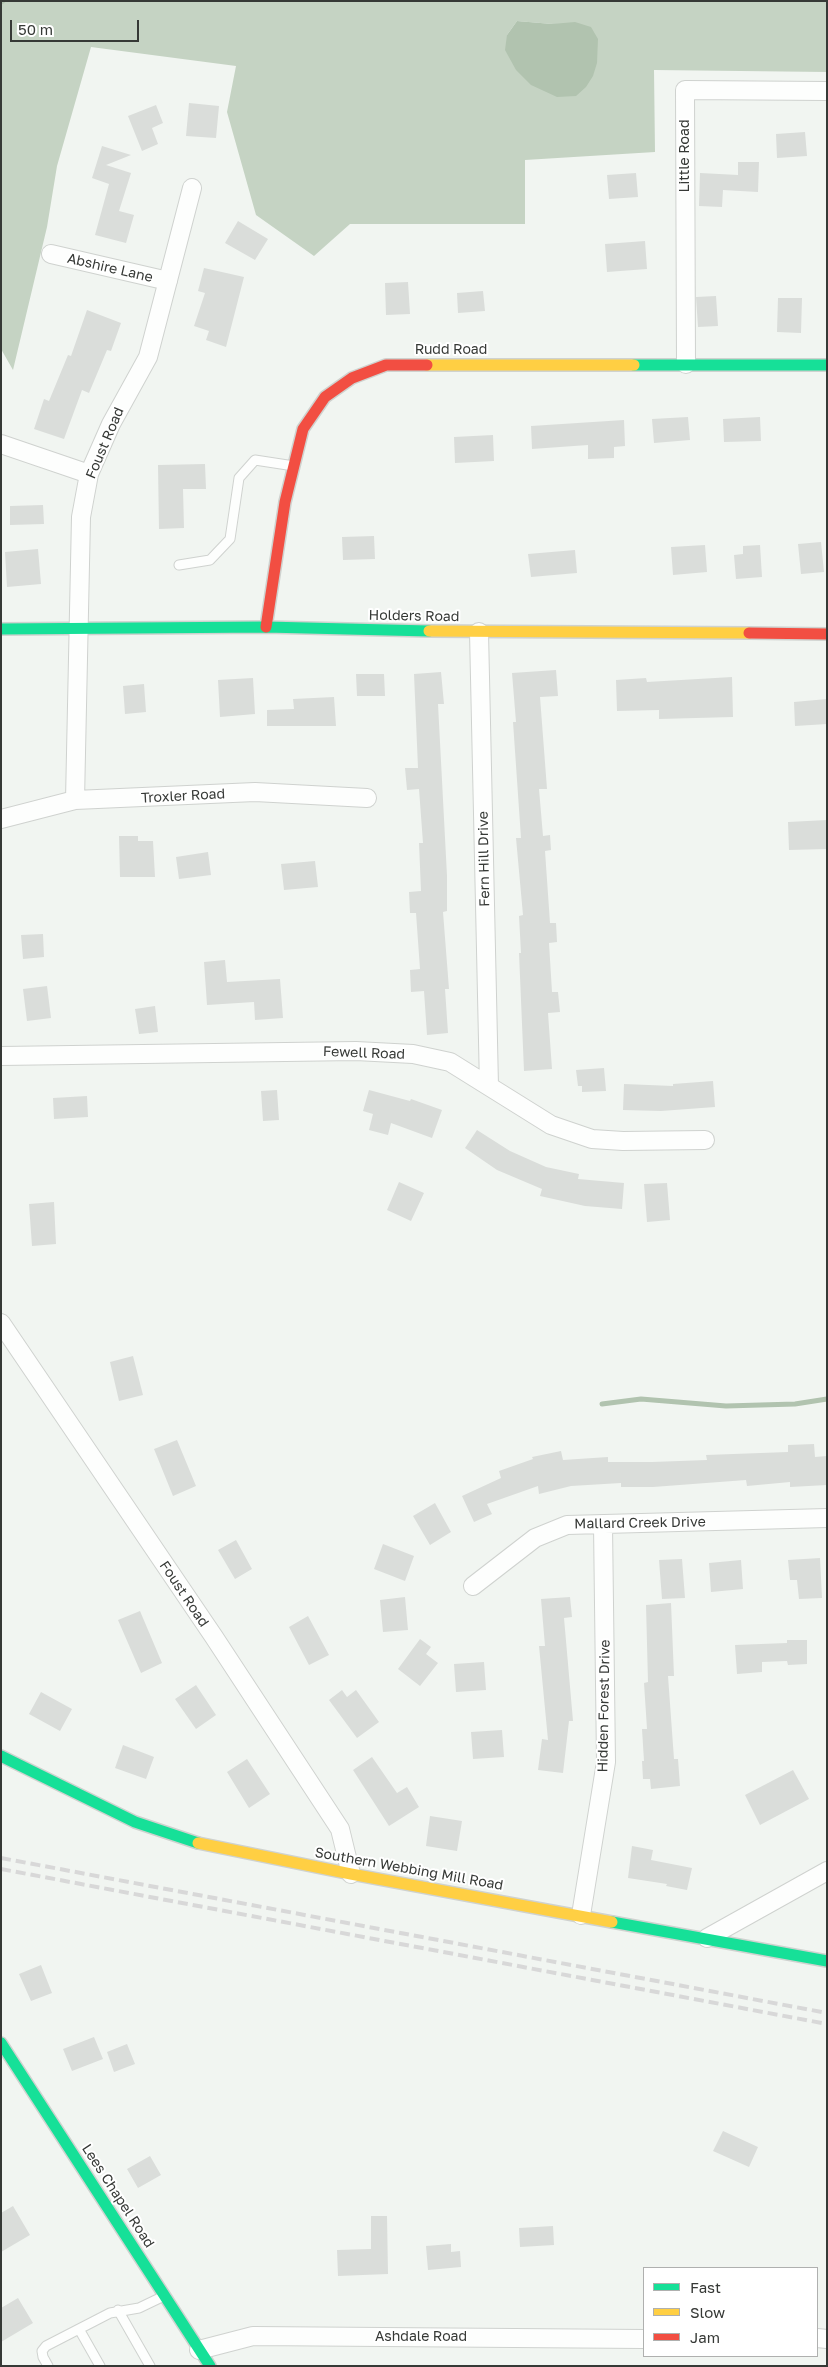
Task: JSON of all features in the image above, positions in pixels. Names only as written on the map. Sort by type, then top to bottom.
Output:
[{"type":"street","name":"Little Road","points":[[686,364],[685,90],[827,91]]},
{"type":"street","name":"Foust Road","points":[[75,800],[81,517],[89,474],[110,424],[148,357],[192,188]]},
{"type":"street","name":"Abshire Lane","points":[[52,254],[168,281]]},
{"type":"street","name":"Rudd Road","points":[[266,627],[285,502],[303,429],[325,397],[352,378],[386,365],[827,365]]},
{"type":"street","points":[[1,444],[89,474]]},
{"type":"street","name":"Holders Road","points":[[1,629],[78,630],[266,627],[479,632],[827,634]]},
{"type":"street","name":"Fern Hill Drive","points":[[479,632],[489,1086]]},
{"type":"street","name":"Troxler Road","points":[[1,819],[75,800],[255,792],[367,798]]},
{"type":"street","name":"Fewell Road","points":[[1,1056],[356,1051],[413,1054],[450,1062],[551,1124],[592,1139],[705,1140]]},
{"type":"street","name":"Foust Road","points":[[1,1322],[214,1637],[340,1829],[351,1874]]},
{"type":"street","name":"Mallard Creek Drive","points":[[473,1586],[535,1538],[567,1525],[827,1518]]},
{"type":"street","name":"Hidden Forest Drive","points":[[581,1915],[606,1762],[603,1525]]},
{"type":"street","name":"Southern Webbing Mill Road","points":[[1,1756],[50,1782],[135,1822],[190,1841],[351,1874],[827,1961]]},
{"type":"street","points":[[707,1938],[827,1871]]},
{"type":"street","name":"Lees Chapel Road","points":[[1,2043],[210,2366]]},
{"type":"street","name":"Ashdale Road","points":[[200,2350],[253,2336],[643,2339]]},
{"type":"lane","points":[[179,565],[210,560],[230,539],[239,478],[255,460],[294,466]]},
{"type":"lane","points":[[48,2366],[42,2351],[46,2346],[118,2310],[139,2308],[164,2296]]},
{"type":"lane","points":[[118,2310],[150,2366]]},
{"type":"lane","points":[[79,2329],[100,2366]]},
{"type":"shaded area","points":[[1,1],[827,1],[827,72],[654,70],[655,152],[525,160],[525,224],[350,224],[314,256],[256,215],[227,112],[236,66],[91,47],[57,166],[47,227],[13,370],[1,349]],"holes":[[[517,21],[552,24],[507,35]]]},
{"type":"shaded area","points":[[517,21],[552,24],[575,22],[591,27],[598,39],[597,63],[593,76],[586,87],[576,96],[557,97],[531,85],[516,70],[505,50],[507,35]]},
{"type":"building","points":[[189,103],[219,106],[216,138],[186,136]]},
{"type":"building","points":[[156,105],[163,123],[152,128],[158,144],[142,151],[128,116]]},
{"type":"building","points":[[805,132],[807,156],[777,158],[776,134]]},
{"type":"building","points":[[102,146],[131,155],[106,165],[131,173],[119,211],[134,215],[126,243],[95,235],[109,184],[92,178]]},
{"type":"building","points":[[738,162],[759,162],[758,192],[723,190],[722,207],[699,206],[700,173],[738,175]]},
{"type":"building","points":[[636,173],[638,197],[609,199],[607,175]]},
{"type":"building","points":[[238,221],[268,239],[255,260],[225,243]]},
{"type":"building","points":[[645,241],[647,269],[607,272],[605,244]]},
{"type":"building","points":[[204,268],[244,277],[226,347],[206,340],[209,331],[194,326],[205,293],[198,291]]},
{"type":"building","points":[[408,282],[410,314],[386,315],[385,283]]},
{"type":"building","points":[[483,291],[485,311],[458,313],[457,293]]},
{"type":"building","points":[[716,296],[718,326],[698,327],[696,297]]},
{"type":"building","points":[[778,298],[802,298],[801,333],[777,332]]},
{"type":"building","points":[[87,310],[121,323],[111,351],[107,350],[89,393],[82,390],[64,439],[34,429],[44,399],[49,401],[68,355],[71,356]]},
{"type":"building","points":[[688,417],[690,440],[654,443],[652,419]]},
{"type":"building","points":[[760,417],[761,441],[724,442],[723,419]]},
{"type":"building","points":[[624,420],[625,446],[614,447],[614,458],[588,459],[588,445],[532,449],[531,426]]},
{"type":"building","points":[[493,435],[494,461],[455,463],[454,437]]},
{"type":"building","points":[[205,464],[206,489],[183,489],[184,528],[159,529],[158,465]]},
{"type":"building","points":[[43,505],[44,524],[10,525],[10,506]]},
{"type":"building","points":[[374,536],[375,559],[343,560],[342,537]]},
{"type":"building","points":[[821,542],[824,572],[801,574],[798,544]]},
{"type":"building","points":[[705,545],[707,572],[673,575],[671,547]]},
{"type":"building","points":[[760,545],[762,577],[736,579],[734,555],[743,554],[743,546]]},
{"type":"building","points":[[38,549],[41,584],[7,587],[5,552]]},
{"type":"building","points":[[575,550],[577,573],[531,577],[528,554]]},
{"type":"building","points":[[556,670],[558,696],[540,697],[547,789],[539,789],[543,836],[550,835],[551,850],[545,851],[550,923],[556,923],[557,942],[549,943],[552,992],[558,992],[560,1012],[548,1013],[552,1069],[524,1071],[519,953],[521,953],[519,916],[523,915],[516,838],[521,838],[513,722],[516,722],[512,673]]},
{"type":"building","points":[[441,672],[444,704],[438,704],[447,876],[447,911],[443,912],[449,989],[445,989],[448,1033],[427,1035],[424,991],[411,992],[410,970],[420,969],[416,913],[410,913],[409,892],[421,891],[419,843],[423,843],[419,789],[407,790],[405,768],[418,768],[414,674]]},
{"type":"building","points":[[356,674],[384,674],[385,696],[357,696]]},
{"type":"building","points":[[732,677],[733,717],[659,719],[659,710],[617,711],[616,680],[646,678],[647,682]]},
{"type":"building","points":[[253,678],[255,714],[220,717],[218,680]]},
{"type":"building","points":[[144,684],[146,712],[125,714],[123,686]]},
{"type":"building","points":[[334,697],[336,726],[267,726],[267,710],[294,709],[293,699]]},
{"type":"building","points":[[827,699],[827,724],[795,726],[794,702]]},
{"type":"building","points":[[827,820],[827,849],[789,850],[788,822]]},
{"type":"building","points":[[119,836],[138,836],[138,841],[153,841],[155,877],[120,877]]},
{"type":"building","points":[[208,852],[211,875],[179,879],[176,857]]},
{"type":"building","points":[[315,861],[318,887],[284,890],[281,864]]},
{"type":"building","points":[[43,934],[44,957],[23,959],[21,935]]},
{"type":"building","points":[[225,960],[227,982],[280,979],[283,1018],[255,1020],[254,1002],[207,1005],[204,962]]},
{"type":"building","points":[[47,986],[51,1018],[27,1021],[23,989]]},
{"type":"building","points":[[155,1006],[158,1032],[139,1034],[135,1009]]},
{"type":"building","points":[[604,1068],[606,1091],[582,1092],[582,1086],[578,1086],[576,1070]]},
{"type":"building","points":[[713,1081],[715,1107],[661,1111],[623,1110],[624,1084],[673,1086],[673,1084]]},
{"type":"building","points":[[277,1090],[279,1120],[263,1121],[261,1091]]},
{"type":"building","points":[[369,1090],[410,1101],[411,1099],[442,1110],[432,1138],[391,1123],[388,1135],[369,1130],[373,1114],[363,1111]]},
{"type":"building","points":[[87,1096],[88,1117],[54,1119],[53,1098]]},
{"type":"building","points":[[477,1130],[510,1151],[546,1167],[579,1174],[578,1179],[624,1183],[622,1209],[585,1206],[540,1196],[542,1189],[497,1170],[465,1148]]},
{"type":"building","points":[[399,1182],[424,1193],[411,1221],[387,1210]]},
{"type":"building","points":[[667,1183],[670,1220],[647,1222],[644,1184]]},
{"type":"building","points":[[54,1202],[56,1244],[32,1246],[29,1204]]},
{"type":"building","points":[[133,1356],[143,1395],[119,1401],[110,1362]]},
{"type":"building","points":[[177,1440],[196,1486],[173,1496],[154,1449]]},
{"type":"building","points":[[814,1444],[815,1457],[827,1456],[827,1485],[790,1487],[790,1482],[747,1486],[746,1480],[653,1487],[621,1487],[621,1483],[571,1486],[539,1494],[538,1486],[487,1504],[492,1514],[474,1522],[462,1496],[501,1478],[499,1471],[533,1459],[532,1457],[561,1451],[563,1460],[608,1457],[608,1462],[652,1462],[707,1460],[706,1455],[788,1452],[788,1445]]},
{"type":"building","points":[[435,1503],[451,1532],[430,1545],[413,1516]]},
{"type":"building","points":[[236,1540],[252,1569],[235,1579],[218,1550]]},
{"type":"building","points":[[383,1544],[414,1556],[405,1581],[374,1569]]},
{"type":"building","points":[[820,1558],[822,1598],[799,1599],[797,1580],[790,1580],[788,1560]]},
{"type":"building","points":[[682,1559],[685,1598],[662,1599],[659,1560]]},
{"type":"building","points":[[741,1560],[743,1589],[711,1592],[709,1563]]},
{"type":"building","points":[[405,1597],[408,1630],[383,1632],[380,1600]]},
{"type":"building","points":[[570,1597],[572,1617],[564,1618],[573,1721],[569,1721],[563,1773],[538,1770],[542,1739],[548,1740],[539,1646],[545,1646],[541,1599]]},
{"type":"building","points":[[671,1603],[674,1676],[668,1676],[674,1759],[678,1759],[680,1786],[651,1789],[650,1779],[643,1779],[642,1761],[644,1761],[642,1729],[647,1729],[644,1683],[648,1682],[646,1605]]},
{"type":"building","points":[[140,1611],[162,1663],[141,1673],[118,1620]]},
{"type":"building","points":[[308,1616],[329,1655],[309,1665],[289,1627]]},
{"type":"building","points":[[420,1639],[431,1647],[426,1654],[438,1663],[420,1686],[398,1669]]},
{"type":"building","points":[[787,1640],[807,1640],[807,1664],[788,1665],[787,1661],[762,1662],[762,1672],[737,1674],[735,1645],[787,1643]]},
{"type":"building","points":[[484,1662],[486,1690],[456,1692],[454,1664]]},
{"type":"building","points":[[196,1685],[216,1715],[196,1729],[175,1699]]},
{"type":"building","points":[[342,1690],[347,1697],[356,1690],[379,1722],[357,1738],[329,1700]]},
{"type":"building","points":[[41,1692],[72,1709],[60,1731],[29,1714]]},
{"type":"building","points":[[502,1730],[504,1757],[473,1759],[471,1732]]},
{"type":"building","points":[[123,1745],[154,1757],[146,1779],[115,1768]]},
{"type":"building","points":[[372,1757],[397,1793],[407,1787],[419,1807],[389,1826],[353,1770]]},
{"type":"building","points":[[247,1759],[270,1794],[249,1808],[227,1772]]},
{"type":"building","points":[[793,1770],[809,1799],[760,1825],[745,1795]]},
{"type":"building","points":[[430,1816],[462,1821],[457,1851],[426,1846]]},
{"type":"building","points":[[632,1846],[653,1850],[651,1860],[692,1868],[687,1890],[666,1886],[667,1884],[628,1878]]},
{"type":"building","points":[[41,1965],[52,1993],[31,2001],[19,1974]]},
{"type":"building","points":[[94,2037],[103,2059],[72,2071],[63,2049]]},
{"type":"building","points":[[127,2044],[135,2064],[114,2072],[107,2052]]},
{"type":"building","points":[[723,2131],[758,2147],[749,2167],[713,2151]]},
{"type":"building","points":[[150,2156],[161,2175],[138,2188],[127,2169]]},
{"type":"building","points":[[13,2206],[30,2235],[1,2252],[1,2213]]},
{"type":"building","points":[[371,2216],[387,2216],[388,2274],[338,2276],[337,2250],[371,2249]]},
{"type":"building","points":[[553,2226],[554,2245],[520,2247],[519,2228]]},
{"type":"building","points":[[451,2244],[451,2252],[460,2251],[461,2267],[428,2270],[426,2246]]},
{"type":"building","points":[[18,2298],[33,2323],[1,2342],[1,2308]]},
{"type":"waterway","points":[[602,1404],[641,1399],[726,1406],[795,1404],[827,1399]]},
{"type":"railway","points":[[1,1858],[827,2013]]},
{"type":"railway","points":[[1,1869],[827,2024]]},
{"type":"traffic: fast","points":[[634,365],[827,365]]},
{"type":"traffic: fast","points":[[1,629],[266,627],[429,631]]},
{"type":"traffic: fast","points":[[1,1756],[135,1822],[198,1843]]},
{"type":"traffic: fast","points":[[612,1922],[827,1961]]},
{"type":"traffic: fast","points":[[1,2043],[210,2366]]},
{"type":"traffic: slow","points":[[427,365],[634,365]]},
{"type":"traffic: slow","points":[[429,631],[749,633]]},
{"type":"traffic: slow","points":[[198,1843],[351,1874],[612,1922]]},
{"type":"traffic: jam","points":[[266,627],[285,502],[303,429],[325,397],[352,378],[386,365],[427,365]]},
{"type":"traffic: jam","points":[[749,633],[827,634]]}]
